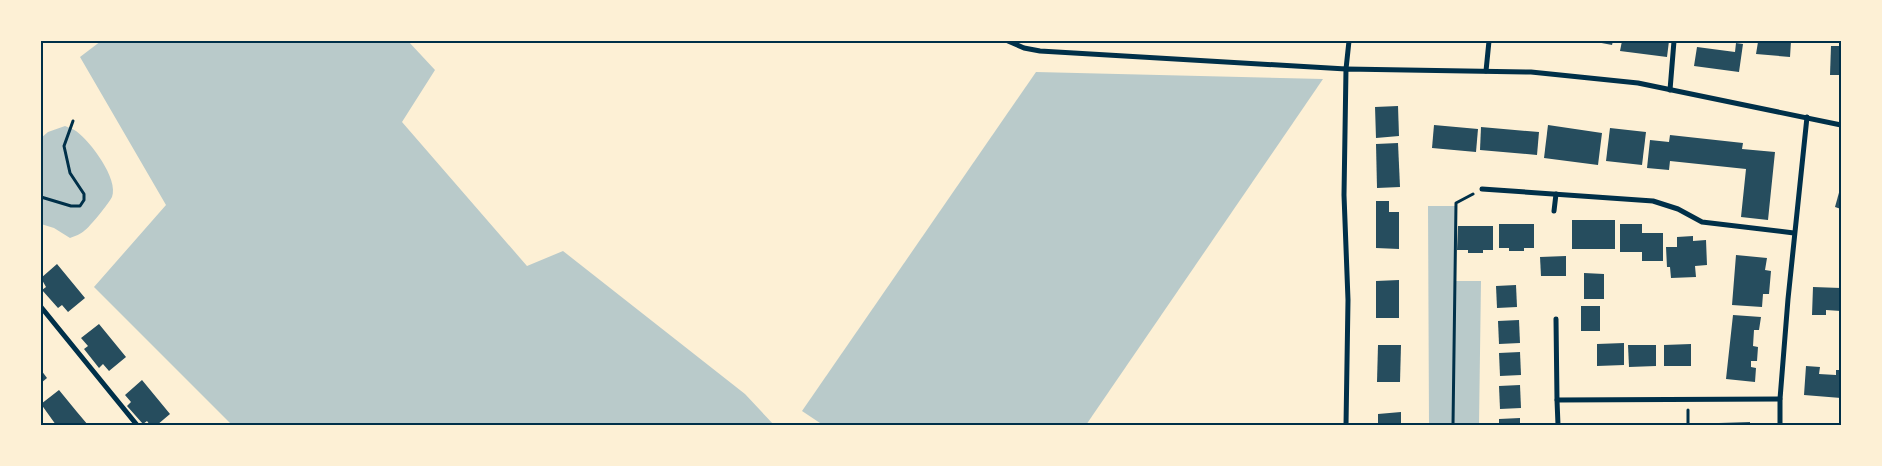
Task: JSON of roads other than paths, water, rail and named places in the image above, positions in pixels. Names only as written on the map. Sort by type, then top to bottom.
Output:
[{"type":"street","points":[[1008,41],[1024,48],[1040,51],[1346,69],[1540,73],[1638,83],[1841,125]]},
{"type":"street","points":[[1346,425],[1348,300],[1344,195],[1346,69],[1349,41]]},
{"type":"street","points":[[1486,71],[1489,41]]},
{"type":"street","points":[[1670,90],[1674,41]]},
{"type":"street","points":[[1780,425],[1780,399],[1794,233],[1807,117]]},
{"type":"street","points":[[1482,189],[1653,201],[1678,209],[1702,222],[1794,233]]},
{"type":"street","points":[[1554,211],[1556,194]]},
{"type":"street","points":[[41,307],[137,425]]},
{"type":"street","points":[[1556,318],[1558,425]]},
{"type":"street","points":[[1557,400],[1780,399]]}]
